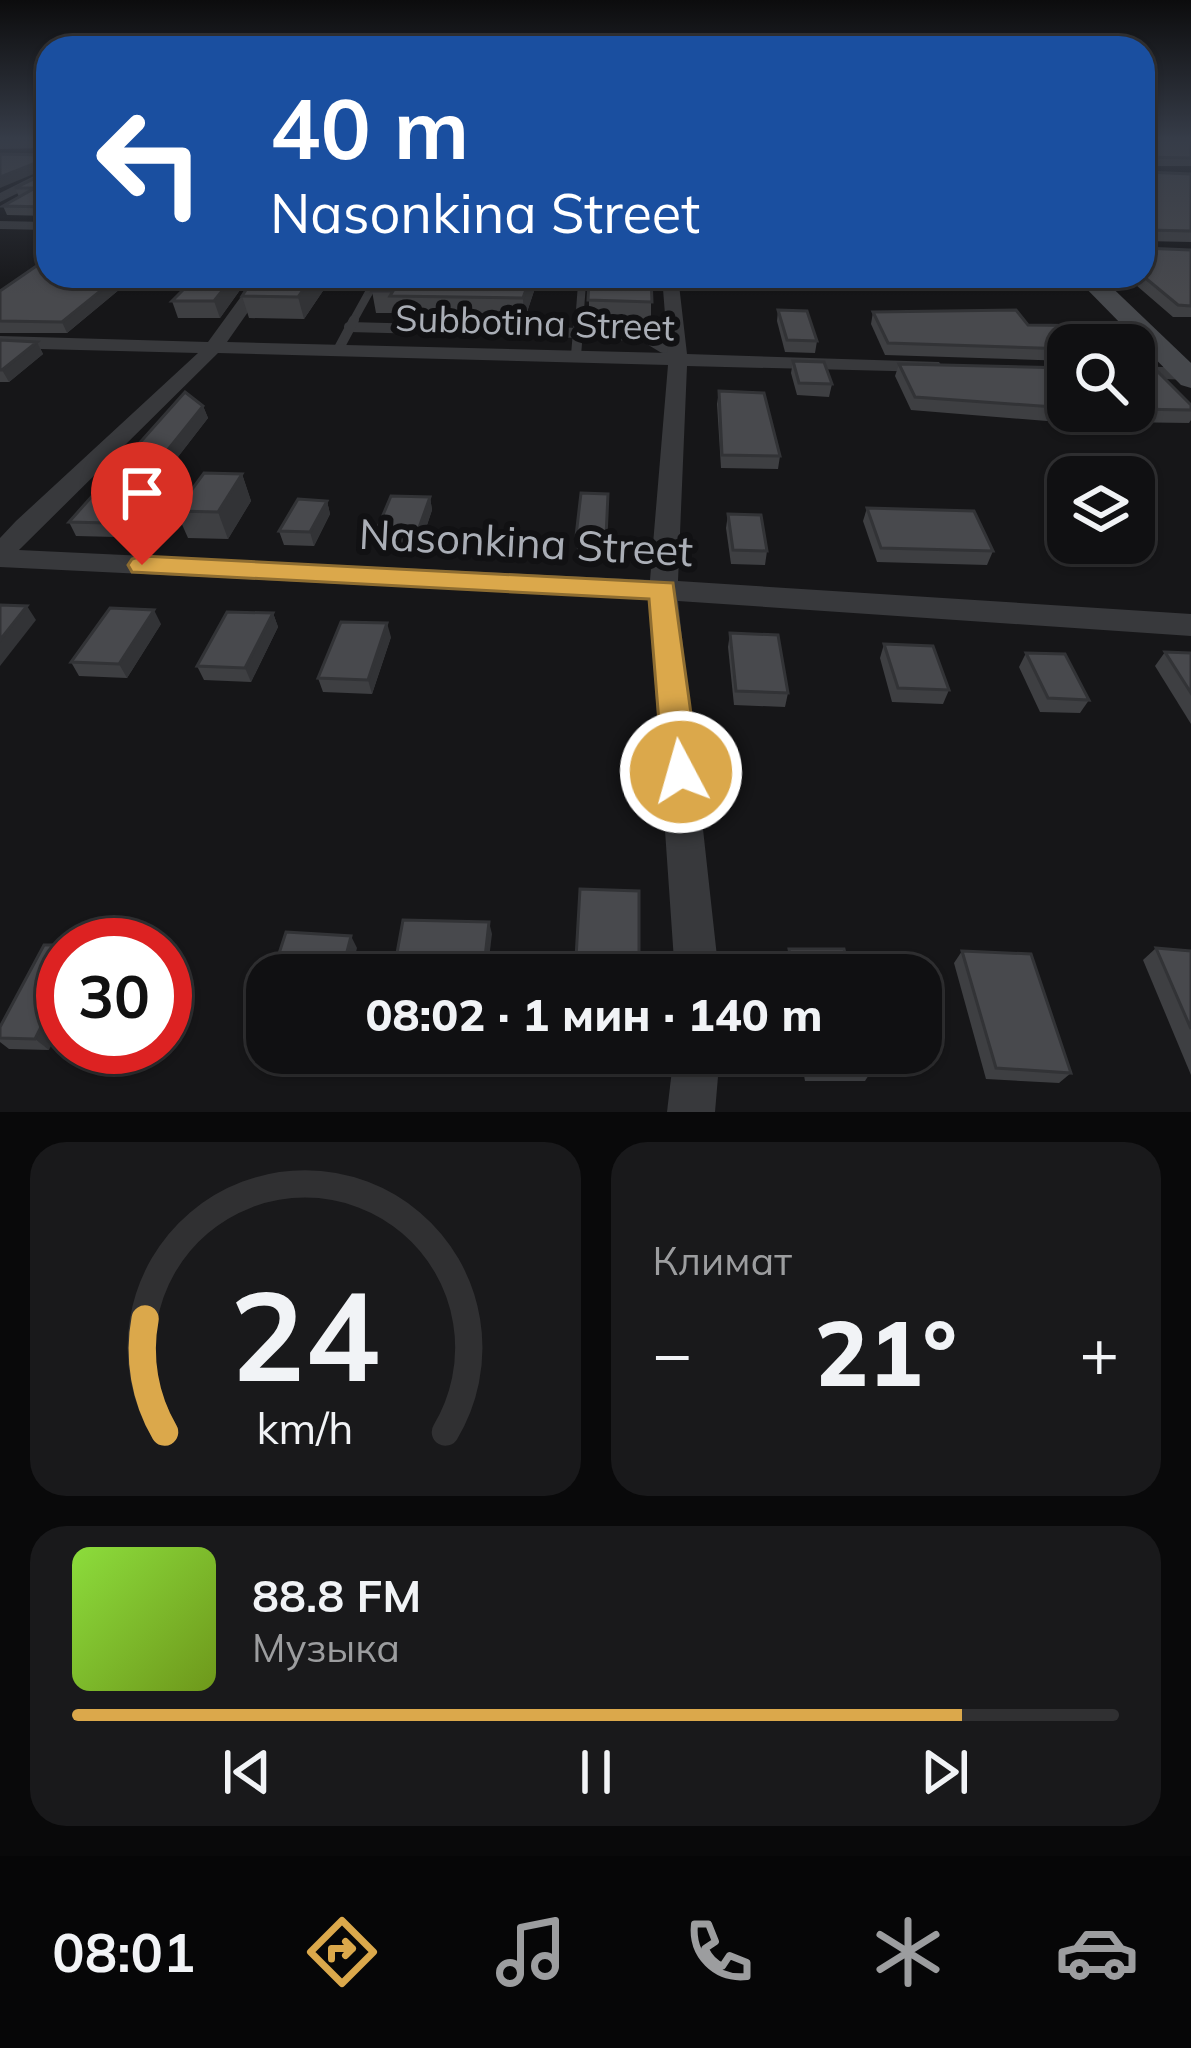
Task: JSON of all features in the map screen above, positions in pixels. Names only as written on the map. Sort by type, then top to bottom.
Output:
[{"type":"street","points":[[0,225],[36,226]]},
{"type":"street","points":[[0,557],[36,511],[213,348],[256,288]]},
{"type":"street","points":[[671,288],[678,353],[663,590],[695,954]]},
{"type":"street","points":[[1097,288],[1189,376]]},
{"type":"street","name":"Subbotina Street","points":[[0,342],[576,355],[678,353],[953,367]]},
{"type":"street","points":[[1155,374],[1189,376]]},
{"type":"street","name":"Nasonkina Street","points":[[0,557],[663,590],[1191,625]]},
{"type":"street","points":[[691,1112],[695,1074]]},
{"type":"lane","points":[[338,350],[371,288]]},
{"type":"lane","points":[[576,355],[582,288]]},
{"type":"lane","points":[[349,327],[581,333]]},
{"type":"lane","points":[[608,334],[643,336],[678,353]]},
{"type":"building","points":[[30,191],[36,191],[36,207],[3,206]]},
{"type":"building","points":[[1155,191],[1191,191],[1191,231],[1155,230]]},
{"type":"building","points":[[1155,248],[1191,250],[1191,306],[1178,305],[1155,286]]},
{"type":"building","points":[[36,266],[36,288],[104,288],[62,322],[0,321],[0,291]]},
{"type":"building","points":[[185,288],[224,288],[214,301],[172,301]]},
{"type":"building","points":[[247,288],[304,288],[298,297],[242,296]]},
{"type":"building","points":[[527,288],[523,298],[390,296],[393,291],[372,291]]},
{"type":"building","points":[[588,288],[651,288],[652,302],[588,300]]},
{"type":"building","points":[[778,310],[807,311],[817,341],[787,340]]},
{"type":"building","points":[[1016,310],[1028,325],[1047,325],[1047,348],[888,343],[873,312]]},
{"type":"building","points":[[0,340],[37,342],[0,370]]},
{"type":"building","points":[[793,361],[824,362],[832,384],[799,383]]},
{"type":"building","points":[[899,364],[1047,368],[1047,406],[915,397]]},
{"type":"building","points":[[1155,371],[1191,405],[1191,410],[1155,409]]},
{"type":"building","points":[[719,391],[764,393],[780,456],[722,455]]},
{"type":"building","points":[[185,392],[203,406],[109,523],[69,522]]},
{"type":"building","points":[[204,473],[242,474],[218,512],[176,511]]},
{"type":"building","points":[[581,493],[608,494],[606,537],[576,536]]},
{"type":"building","points":[[391,496],[430,497],[416,536],[375,534]]},
{"type":"building","points":[[298,499],[327,501],[310,532],[279,531]]},
{"type":"building","points":[[867,508],[974,511],[993,551],[881,548]]},
{"type":"building","points":[[728,514],[761,515],[767,551],[733,550]]},
{"type":"building","points":[[0,605],[27,606],[0,640]]},
{"type":"building","points":[[110,608],[154,610],[119,664],[71,662]]},
{"type":"building","points":[[227,612],[273,613],[245,668],[197,666]]},
{"type":"building","points":[[341,622],[387,623],[368,680],[318,678]]},
{"type":"building","points":[[730,633],[778,635],[788,693],[736,691]]},
{"type":"building","points":[[884,644],[933,646],[949,690],[898,688]]},
{"type":"building","points":[[1165,652],[1191,653],[1191,693]]},
{"type":"building","points":[[1026,653],[1065,654],[1089,700],[1048,698]]},
{"type":"building","points":[[580,889],[639,891],[639,954],[576,954]]},
{"type":"building","points":[[403,920],[489,922],[485,954],[397,954]]},
{"type":"building","points":[[286,932],[351,936],[346,954],[279,954]]},
{"type":"building","points":[[1156,948],[1191,951],[1191,1029]]},
{"type":"building","points":[[789,949],[844,949],[845,954],[790,954]]},
{"type":"building","points":[[962,951],[1031,954],[1071,1073],[996,1068]]},
{"type":"building","points":[[36,960],[35,1039],[0,1038],[0,1027]]},
{"type":"route","points":[[142,565],[663,590],[681,772]]}]
